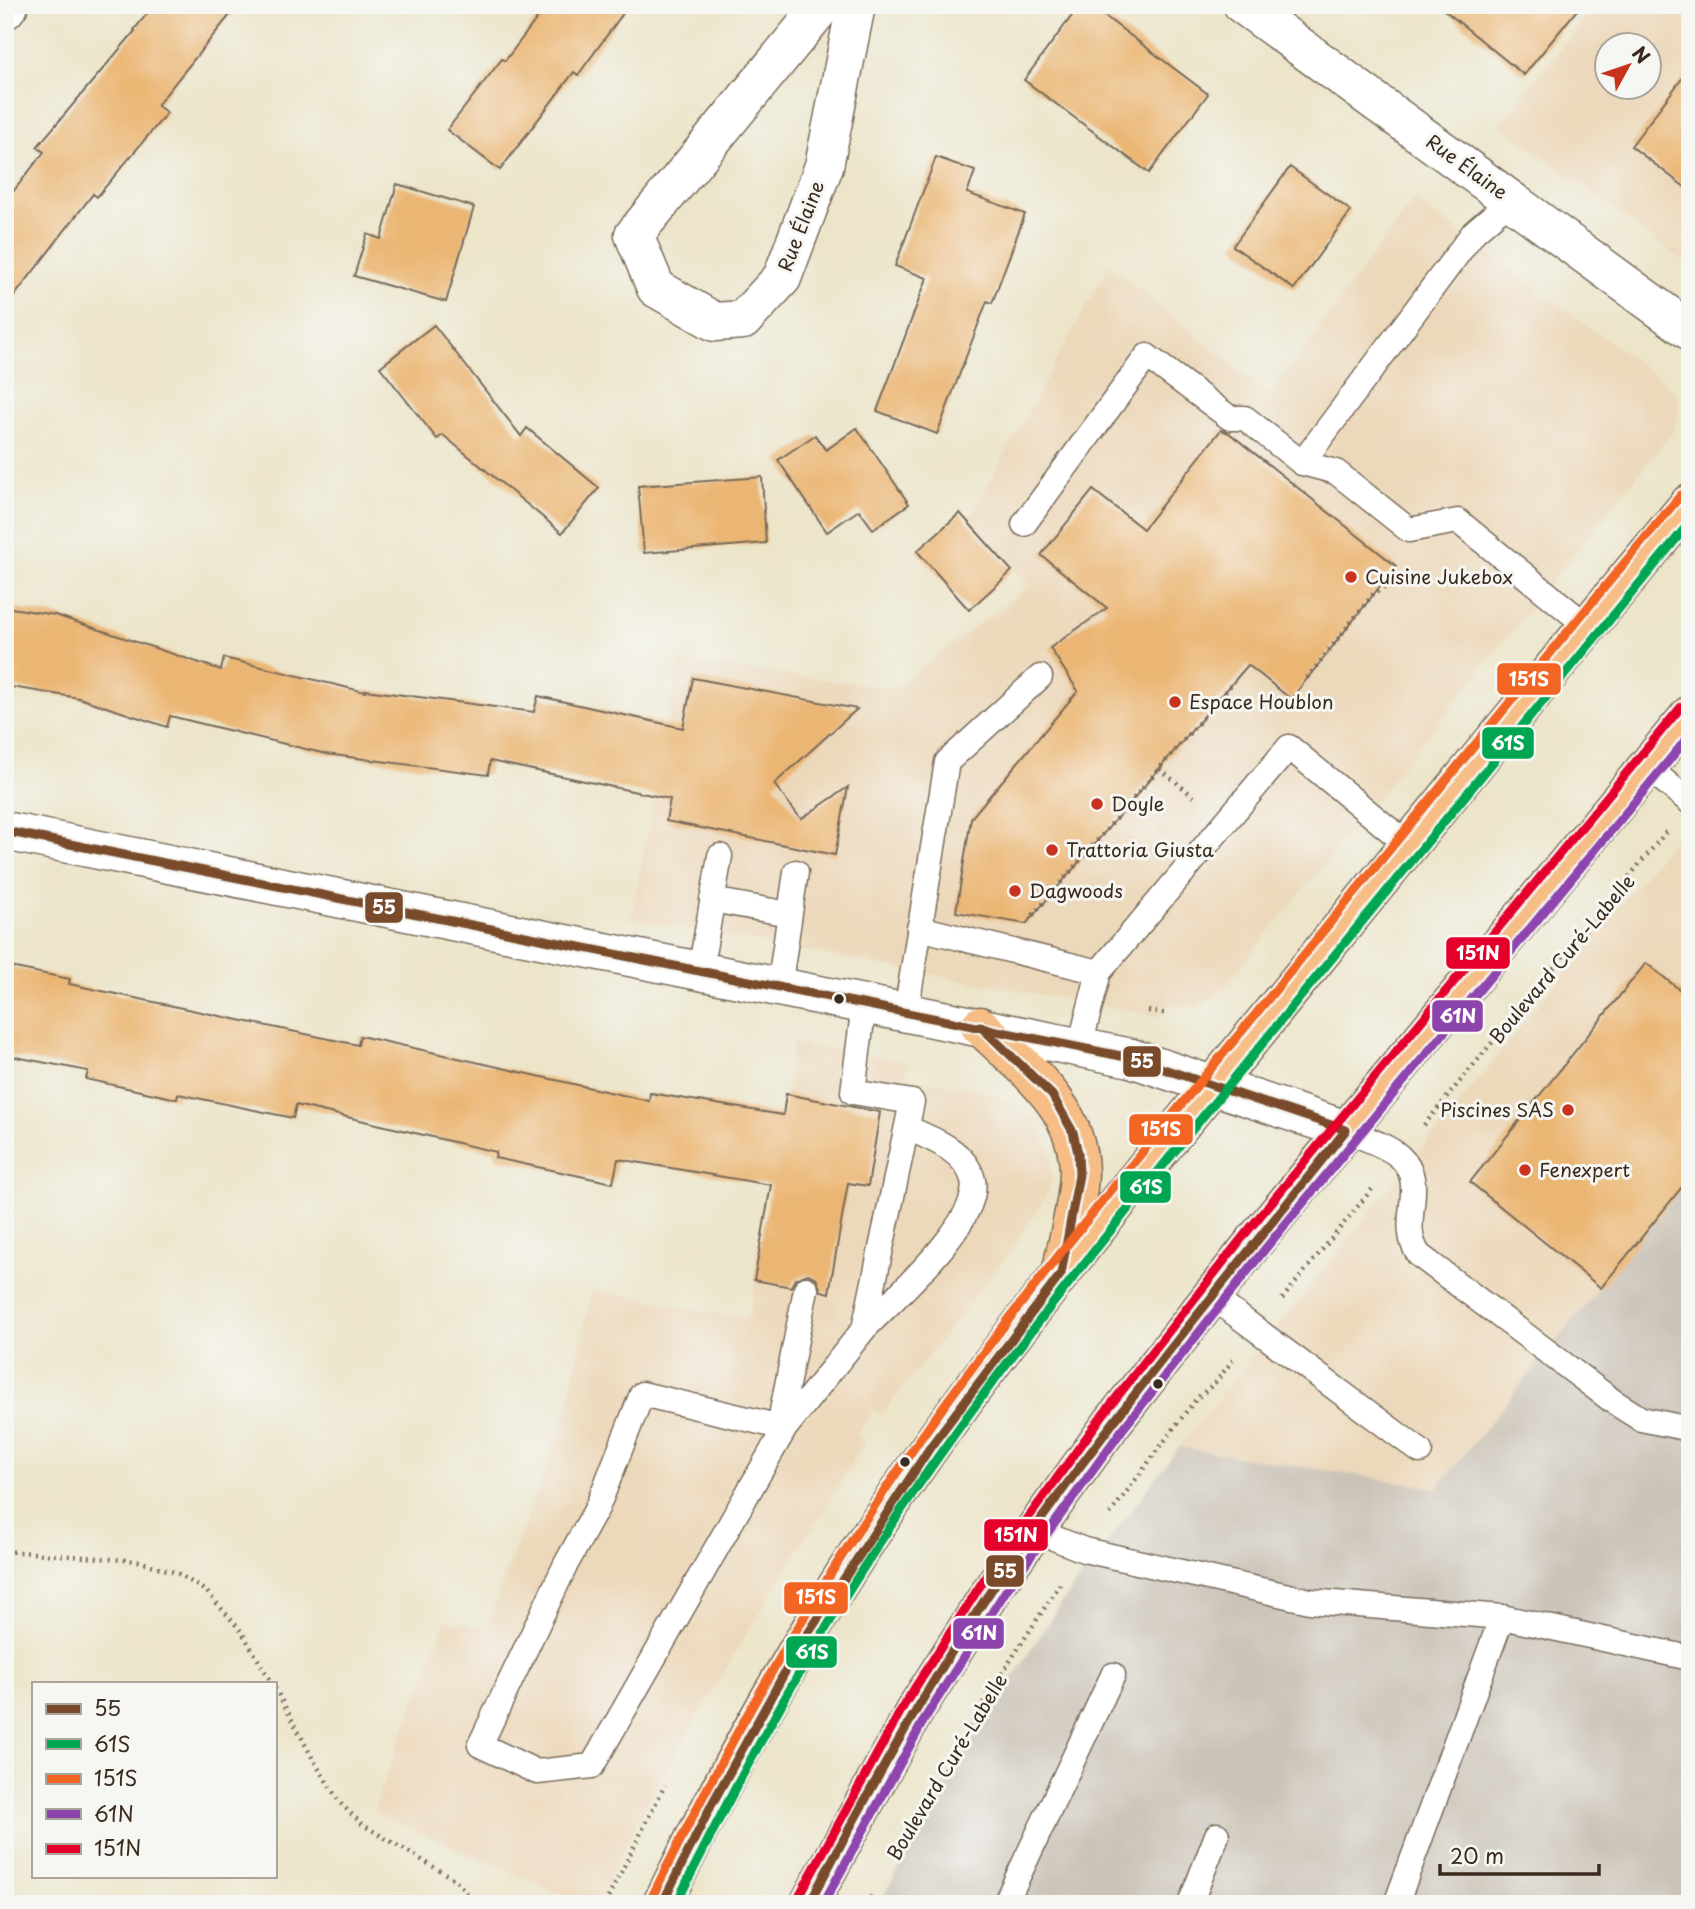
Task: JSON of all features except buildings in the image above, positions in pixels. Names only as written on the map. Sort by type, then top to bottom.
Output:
[{"type":"main road","points":[[662,1904],[712,1804],[796,1651],[931,1446],[1061,1274],[1213,1084],[1690,503]]},
{"type":"main road","points":[[809,1904],[914,1712],[998,1582],[1112,1423],[1346,1130],[1690,715]]},
{"type":"main road","points":[[980,1026],[1052,1095],[1073,1132],[1079,1175],[1061,1274]]},
{"type":"street","points":[[5,10],[9,5]]},
{"type":"street","name":"Rue Élaine","points":[[823,5],[634,235],[656,288],[715,322],[743,320],[782,278],[824,166],[856,5]]},
{"type":"street","name":"Rue Élaine","points":[[1243,5],[1690,331]]},
{"type":"street","points":[[5,831],[779,988],[1080,1046],[1157,1065],[1346,1130]]},
{"type":"lane","points":[[1302,463],[1475,232],[1512,199]]},
{"type":"lane","points":[[1024,524],[1147,356],[1230,418],[1245,418],[1302,463],[1336,472],[1409,530],[1458,521],[1587,626]]},
{"type":"lane","points":[[906,1012],[947,762],[1040,677]]},
{"type":"lane","points":[[1080,1046],[1099,972],[1289,747],[1408,845]]},
{"type":"lane","points":[[1647,767],[1690,803]]},
{"type":"lane","points":[[700,972],[720,856]]},
{"type":"lane","points":[[779,988],[796,872]]},
{"type":"lane","points":[[712,900],[789,914]]},
{"type":"lane","points":[[919,928],[1099,972]]},
{"type":"lane","points":[[864,1004],[853,1092],[912,1102],[864,1329]]},
{"type":"lane","points":[[785,1428],[642,1394],[597,1508],[566,1564],[480,1745],[537,1772],[592,1766],[785,1428],[864,1329],[952,1238],[972,1198],[973,1180],[959,1158],[937,1141],[907,1128]]},
{"type":"lane","points":[[1346,1130],[1399,1156],[1413,1175],[1409,1225],[1412,1245],[1419,1255],[1623,1408],[1641,1419],[1690,1429]]},
{"type":"lane","points":[[785,1428],[782,1411],[806,1289]]},
{"type":"lane","points":[[1211,1296],[1420,1451]]},
{"type":"lane","points":[[1034,1530],[1084,1550],[1310,1601],[1502,1617],[1690,1658]]},
{"type":"lane","points":[[1396,1904],[1502,1617]]},
{"type":"lane","points":[[1005,1904],[1114,1675]]},
{"type":"lane","points":[[1190,1904],[1217,1835]]},
{"type":"path","points":[[1307,678],[1374,593],[1402,578]]},
{"type":"path","points":[[1026,924],[1231,685]]},
{"type":"path","name":"Boulevard Curé-Labelle","points":[[1465,1075],[1658,842]]},
{"type":"path","points":[[1309,1266],[1359,1205]]},
{"type":"path","points":[[1122,1498],[1197,1398]]},
{"type":"path","points":[[5,1551],[138,1561],[177,1573],[207,1592],[241,1631],[271,1682]]},
{"type":"path","name":"Boulevard Curé-Labelle","points":[[897,1850],[988,1695],[1051,1597]]},
{"type":"path","points":[[276,1690],[340,1803],[363,1825],[454,1879],[478,1904]]},
{"type":"path","points":[[868,1904],[877,1885]]},
{"type":"shaded area","points":[[1596,5],[1690,5],[1690,266],[1498,124]]},
{"type":"shaded area","points":[[1414,199],[1664,382],[1678,395],[1680,411],[1672,433],[1220,993],[1196,1008],[1166,1005],[1161,1017],[631,919],[679,661],[894,688],[1029,586],[969,519],[1109,265],[1270,395]]},
{"type":"shaded area","points":[[1690,819],[1690,1177],[1601,1288],[1437,1488],[1179,1447]]},
{"type":"shaded area","points":[[793,1042],[909,1062],[905,1076],[989,1093],[1009,1101],[1035,1123],[1051,1152],[1052,1183],[1038,1210],[1008,1255],[882,1414],[874,1409],[857,1435],[865,1442],[735,1653],[638,1820],[599,1904],[583,1904],[372,1812],[445,1621],[486,1628],[565,1417],[592,1289],[749,1319]]},
{"type":"shaded area","points":[[1690,1177],[1690,1904],[879,1904],[957,1765],[1059,1606],[1179,1447],[1437,1488]]},
{"type":"transit line","name":"151S","points":[[651,1899],[712,1779],[811,1605],[883,1493],[962,1382],[1089,1218],[1681,495]]},
{"type":"transit line","name":"61S","points":[[676,1904],[800,1671],[905,1504],[983,1395],[1150,1181],[1690,522]]},
{"type":"transit line","name":"151N","points":[[798,1898],[904,1705],[987,1575],[1102,1416],[1246,1233],[1681,707]]},
{"type":"transit line","name":"61N","points":[[823,1904],[925,1718],[1007,1589],[1122,1430],[1265,1249],[1690,735]]},
{"type":"transit line","name":"55","points":[[5,831],[1131,1058],[1346,1130],[1123,1410],[996,1583],[898,1741],[809,1904]]},
{"type":"transit line","name":"55","points":[[662,1904],[712,1804],[796,1652],[931,1446],[1061,1274],[1079,1175],[1073,1132],[1052,1095],[980,1026]]},
{"type":"place","name":"Cuisine Jukebox","points":[[1351,577]]},
{"type":"place","name":"Espace Houblon","points":[[1175,702]]},
{"type":"place","name":"Doyle","points":[[1097,804]]},
{"type":"place","name":"Trattoria Giusta","points":[[1052,850]]},
{"type":"place","name":"Dagwoods","points":[[1015,891]]},
{"type":"place","name":"Piscines SAS","points":[[1568,1110]]},
{"type":"place","name":"Fenexpert","points":[[1525,1170]]}]
